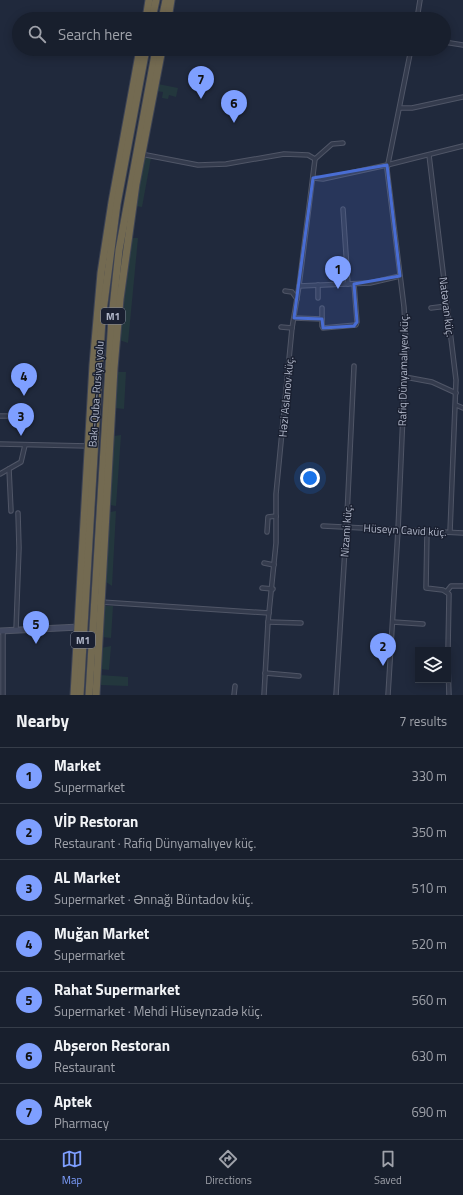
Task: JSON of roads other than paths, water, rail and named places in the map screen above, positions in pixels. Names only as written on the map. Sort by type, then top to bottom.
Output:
[{"type":"highway","points":[[147,12],[149,0]]},
{"type":"highway","points":[[153,12],[156,0]]},
{"type":"highway","points":[[163,12],[166,0]]},
{"type":"highway","points":[[169,12],[171,0]]},
{"type":"highway","points":[[74,695],[101,273],[112,202],[139,56]]},
{"type":"highway","name":"Bakı-Quba-Rusiya yolu","points":[[80,695],[104,304],[117,204],[145,56]]},
{"type":"highway","name":"Bakı-Quba-Rusiya yolu","points":[[89,695],[104,426],[114,302],[123,228],[155,56]]},
{"type":"highway","points":[[96,695],[118,321],[132,208],[161,56]]},
{"type":"street","points":[[418,12],[420,0]]},
{"type":"street","points":[[451,43],[463,45]]},
{"type":"street","name":"Rafiq Dünyamalıyev küç.","points":[[388,695],[398,530],[406,328],[387,165],[410,56]]},
{"type":"street","points":[[400,108],[412,108],[463,97]]},
{"type":"street","points":[[141,154],[198,164],[226,164],[259,157],[284,154],[308,154],[316,159],[332,144],[343,143]]},
{"type":"street","points":[[313,178],[323,178],[387,165],[463,146]]},
{"type":"street","name":"Natəvan küç.","points":[[429,155],[455,366],[456,405],[450,532]]},
{"type":"street","name":"Həzi Aslanov küç.","points":[[264,695],[268,622],[273,589],[277,483],[292,328],[298,299],[316,159]]},
{"type":"street","points":[[343,209],[348,284]]},
{"type":"street","points":[[299,286],[374,283],[400,276]]},
{"type":"street","points":[[322,308],[323,328],[356,325],[354,284]]},
{"type":"street","points":[[318,285],[318,298]]},
{"type":"street","points":[[285,291],[292,292],[298,299]]},
{"type":"street","points":[[431,308],[447,306]]},
{"type":"street","points":[[294,318],[322,319]]},
{"type":"street","points":[[281,326],[292,328]]},
{"type":"street","name":"Nizami küç.","points":[[336,695],[354,366]]},
{"type":"street","points":[[405,378],[432,382],[456,392]]},
{"type":"street","points":[[456,405],[463,408]]},
{"type":"street","points":[[0,416],[7,416]]},
{"type":"street","points":[[0,444],[89,446]]},
{"type":"street","points":[[0,474],[21,462],[25,445]]},
{"type":"street","points":[[9,469],[11,511]]},
{"type":"street","points":[[16,630],[19,548],[18,513]]},
{"type":"street","points":[[267,532],[268,517],[276,516]]},
{"type":"street","name":"Hüseyn Cavid küç.","points":[[323,526],[463,533]]},
{"type":"street","points":[[427,531],[426,588],[447,591],[453,586],[463,586]]},
{"type":"street","points":[[264,563],[274,565]]},
{"type":"street","points":[[262,588],[273,589]]},
{"type":"street","points":[[447,591],[449,596],[448,647]]},
{"type":"street","points":[[101,602],[269,613]]},
{"type":"street","points":[[268,622],[301,623]]},
{"type":"street","points":[[393,622],[422,624]]},
{"type":"street","points":[[3,695],[1,682],[1,631],[79,626]]},
{"type":"street","points":[[265,673],[299,676]]},
{"type":"street","points":[[449,683],[449,695]]},
{"type":"street","points":[[234,695],[235,686]]},
{"type":"place","name":"Aptek","points":[[201,99]]},
{"type":"place","name":"Abşeron Restoran","points":[[234,123]]},
{"type":"place","name":"Market","points":[[338,289]]},
{"type":"place","name":"Muğan Market","points":[[24,396]]},
{"type":"place","name":"AL Market","points":[[21,436]]},
{"type":"place","name":"Rahat Supermarket","points":[[36,644]]},
{"type":"place","name":"VİP Restoran","points":[[383,666]]}]
